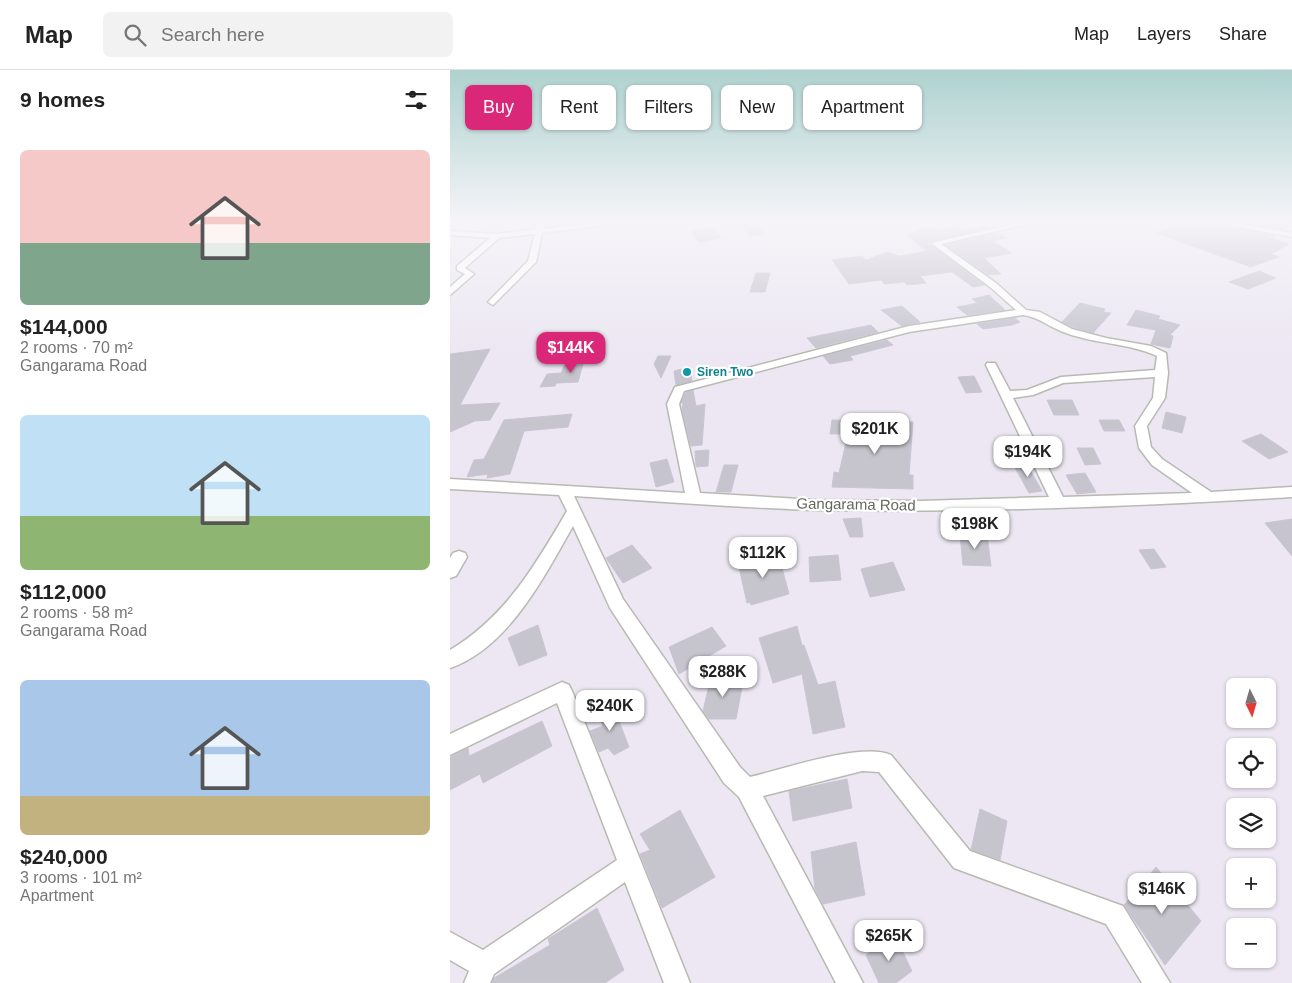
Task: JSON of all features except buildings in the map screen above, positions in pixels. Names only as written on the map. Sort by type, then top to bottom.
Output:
[{"type":"street","points":[[450,292],[470,274],[460,268],[463,266]]},
{"type":"street","points":[[492,302],[528,266]]},
{"type":"street","points":[[966,266],[993,285],[1023,312]]},
{"type":"street","points":[[693,496],[673,404],[679,389],[909,329],[1023,312],[1037,314],[1068,331],[1105,341],[1157,351],[1162,355],[1159,398],[1141,426],[1145,448],[1157,462],[1208,497]]},
{"type":"street","points":[[991,365],[1059,502]]},
{"type":"street","points":[[1006,395],[1029,393],[1061,380],[1162,373]]},
{"type":"street","name":"Gangarama Road","points":[[450,484],[565,492],[693,496],[817,504],[979,505],[1208,497],[1292,492]]},
{"type":"street","points":[[565,492],[616,603],[704,736],[732,774],[747,789],[850,983]]},
{"type":"street","points":[[450,660],[494,630],[522,600],[574,511]]},
{"type":"street","points":[[450,572],[459,556]]},
{"type":"street","points":[[450,745],[562,691],[677,983]]},
{"type":"street","points":[[747,789],[862,761],[884,762],[962,860],[1114,915],[1157,983]]},
{"type":"street","points":[[450,945],[481,974],[630,865]]},
{"type":"place","name":"Siren Two","points":[[687,372]]}]
